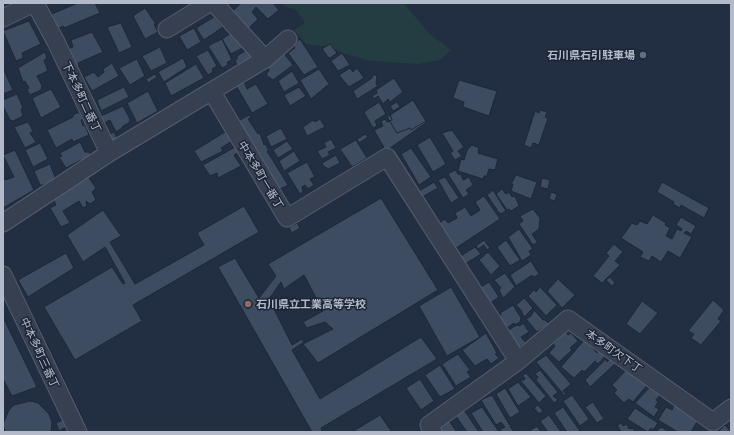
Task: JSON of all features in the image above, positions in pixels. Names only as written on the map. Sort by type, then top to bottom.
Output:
[{"type":"street","points":[[3,18],[35,3]]},
{"type":"street","name":"下本多町二番丁","points":[[35,3],[56,42],[109,153]]},
{"type":"street","points":[[167,29],[209,3]]},
{"type":"street","points":[[214,3],[265,59]]},
{"type":"street","points":[[3,223],[109,153],[265,59],[288,39]]},
{"type":"street","name":"中本多町一番丁","points":[[212,92],[287,218],[387,157],[518,361]]},
{"type":"street","name":"中本多町三番丁","points":[[3,275],[78,432]]},
{"type":"street","name":"本多町欠下丁","points":[[518,361],[568,319],[713,422],[731,408]]},
{"type":"street","points":[[433,432],[429,425],[518,361]]},
{"type":"green space","points":[[282,3],[403,3],[431,35],[451,50],[440,60],[418,64],[371,61],[345,54],[330,47],[306,44],[294,30],[305,23],[295,9],[285,7]]},
{"type":"building","points":[[78,3],[95,3],[100,13],[64,28],[63,26],[54,31],[47,16]]},
{"type":"building","points":[[241,3],[273,3],[279,10],[268,19],[256,7],[252,12],[258,19],[248,29],[232,12]]},
{"type":"building","points":[[145,8],[156,24],[154,24],[158,32],[145,39],[133,16]]},
{"type":"building","points":[[214,17],[223,27],[204,40],[196,28]]},
{"type":"building","points":[[29,21],[41,44],[22,53],[23,58],[16,61],[3,31]]},
{"type":"building","points":[[121,23],[132,47],[119,53],[107,27]]},
{"type":"building","points":[[194,28],[201,42],[187,50],[179,36]]},
{"type":"building","points":[[92,32],[103,52],[78,63],[79,67],[75,68],[66,50],[73,47],[71,40]]},
{"type":"building","points":[[233,32],[244,47],[231,54],[222,39]]},
{"type":"building","points":[[222,39],[232,60],[227,62],[228,65],[222,68],[208,46]]},
{"type":"building","points":[[300,39],[318,67],[304,75],[288,53],[295,48],[293,44]]},
{"type":"building","points":[[330,44],[337,53],[330,58],[322,49]]},
{"type":"building","points":[[160,47],[167,63],[151,71],[142,56]]},
{"type":"building","points":[[248,49],[252,58],[239,68],[235,61],[237,56]]},
{"type":"building","points":[[208,50],[217,66],[212,69],[213,72],[208,75],[196,56]]},
{"type":"building","points":[[282,51],[293,65],[273,80],[266,75],[269,70],[266,65]]},
{"type":"building","points":[[45,52],[47,58],[44,60],[48,71],[37,76],[42,86],[41,90],[30,95],[27,90],[29,88],[25,81],[23,82],[18,68]]},
{"type":"building","points":[[342,53],[350,65],[338,71],[331,61]]},
{"type":"building","points":[[183,58],[187,67],[164,82],[158,72]]},
{"type":"building","points":[[137,59],[145,76],[130,85],[119,68]]},
{"type":"building","points":[[112,63],[119,76],[92,91],[84,77],[94,72],[98,77],[104,72],[103,69]]},
{"type":"building","points":[[196,64],[204,78],[171,96],[165,83]]},
{"type":"building","points":[[3,68],[13,90],[3,94]]},
{"type":"building","points":[[350,68],[353,72],[357,68],[364,78],[349,87],[339,75]]},
{"type":"building","points":[[319,69],[329,84],[311,99],[300,80]]},
{"type":"building","points":[[292,71],[299,83],[284,92],[278,81]]},
{"type":"building","points":[[155,74],[157,77],[148,83],[146,79]]},
{"type":"building","points":[[373,75],[377,75],[376,84],[378,86],[357,99],[353,91],[372,78]]},
{"type":"building","points":[[394,78],[403,92],[390,102],[388,99],[383,104],[378,96],[374,99],[372,96],[377,93],[376,90]]},
{"type":"building","points":[[243,80],[247,89],[256,84],[268,104],[252,113],[235,84]]},
{"type":"building","points":[[459,80],[497,91],[489,116],[463,107],[464,102],[453,98]]},
{"type":"building","points":[[124,87],[129,97],[101,111],[97,100]]},
{"type":"building","points":[[299,87],[306,96],[290,106],[284,95]]},
{"type":"building","points":[[51,89],[61,107],[41,118],[32,98]]},
{"type":"building","points":[[148,91],[158,111],[137,123],[127,103]]},
{"type":"building","points":[[17,94],[23,108],[21,109],[23,116],[13,121],[10,120],[3,106],[3,100]]},
{"type":"building","points":[[413,100],[427,122],[386,151],[374,130],[383,126],[381,121],[385,119],[387,122],[392,120],[390,114]]},
{"type":"building","points":[[413,100],[426,121],[411,130],[410,128],[397,133],[387,117]]},
{"type":"building","points":[[379,102],[386,114],[375,121],[377,126],[373,128],[364,112]]},
{"type":"building","points":[[397,102],[400,107],[393,111],[390,106]]},
{"type":"building","points":[[123,106],[130,119],[129,123],[116,132],[110,120],[102,124],[99,117]]},
{"type":"building","points":[[540,110],[547,112],[545,117],[548,118],[539,145],[533,143],[531,148],[524,145],[535,111],[539,113]]},
{"type":"building","points":[[79,112],[83,119],[81,120],[83,126],[85,125],[89,135],[73,142],[72,139],[56,148],[47,130],[73,117],[73,115]]},
{"type":"building","points":[[249,115],[251,118],[248,119],[258,134],[260,133],[264,145],[265,143],[269,151],[267,151],[288,185],[278,190],[236,122]]},
{"type":"building","points":[[320,119],[325,127],[307,136],[303,127],[313,120],[315,122]]},
{"type":"building","points":[[28,122],[33,131],[30,133],[36,142],[25,148],[14,127]]},
{"type":"building","points":[[281,128],[287,139],[271,147],[266,136]]},
{"type":"building","points":[[452,130],[464,147],[458,151],[462,156],[455,160],[450,153],[453,151],[442,133]]},
{"type":"building","points":[[114,132],[118,140],[111,144],[106,136]]},
{"type":"building","points":[[225,132],[232,141],[221,148],[223,151],[201,162],[194,151]]},
{"type":"building","points":[[365,134],[368,137],[359,143],[357,139]]},
{"type":"building","points":[[430,137],[446,164],[433,172],[417,145]]},
{"type":"building","points":[[331,139],[336,148],[328,152],[330,155],[322,159],[317,151],[326,147],[324,143]]},
{"type":"building","points":[[356,140],[367,158],[352,167],[340,149]]},
{"type":"building","points":[[287,141],[293,149],[278,158],[273,150]]},
{"type":"building","points":[[80,142],[85,152],[89,152],[91,155],[82,162],[81,160],[66,168],[59,157],[62,156],[60,153]]},
{"type":"building","points":[[40,143],[48,159],[33,167],[25,150]]},
{"type":"building","points":[[472,145],[479,148],[478,153],[498,159],[495,170],[489,169],[487,176],[484,176],[483,179],[458,171],[461,159],[464,160],[467,150]]},
{"type":"building","points":[[237,146],[239,152],[234,155],[241,166],[218,178],[217,173],[210,176],[203,165]]},
{"type":"building","points":[[411,148],[431,177],[419,185],[401,154]]},
{"type":"building","points":[[15,150],[34,190],[3,208],[3,176],[5,180],[14,177],[3,155]]},
{"type":"building","points":[[294,151],[300,161],[284,171],[279,161]]},
{"type":"building","points":[[336,155],[340,163],[328,169],[326,167],[325,168],[322,163]]},
{"type":"building","points":[[307,162],[315,177],[310,179],[314,185],[308,189],[305,185],[302,187],[303,192],[300,194],[287,173]]},
{"type":"building","points":[[50,164],[55,177],[53,181],[40,185],[34,171]]},
{"type":"building","points":[[455,170],[459,175],[461,174],[463,180],[469,177],[473,185],[466,190],[469,194],[463,198],[448,174]]},
{"type":"building","points":[[87,175],[96,188],[92,192],[96,200],[90,204],[86,201],[87,206],[83,208],[79,201],[63,211],[70,223],[61,227],[50,208],[56,205],[53,198]]},
{"type":"building","points":[[516,175],[537,182],[531,199],[511,191],[513,184],[511,184]]},
{"type":"building","points":[[445,177],[459,198],[451,203],[438,180]]},
{"type":"building","points":[[542,178],[550,180],[548,189],[540,187]]},
{"type":"building","points":[[434,182],[438,188],[422,197],[419,191]]},
{"type":"building","points":[[662,182],[709,208],[704,218],[681,205],[680,208],[673,204],[674,202],[657,192]]},
{"type":"building","points":[[502,189],[506,194],[509,192],[512,197],[515,196],[519,206],[511,211],[509,209],[507,210],[496,194]]},
{"type":"building","points":[[493,190],[506,211],[500,214],[487,195]]},
{"type":"building","points":[[551,192],[557,194],[555,201],[549,199]]},
{"type":"building","points":[[484,196],[500,219],[453,250],[435,226],[445,219],[448,223],[457,218],[455,213],[465,207],[471,216],[480,210],[475,202]]},
{"type":"building","points":[[381,198],[438,290],[318,363],[303,344],[333,329],[325,322],[307,328],[303,322],[323,311],[304,275],[284,289],[281,282],[269,299],[292,345],[302,339],[304,342],[292,350],[320,399],[421,337],[437,359],[321,428],[322,432],[312,432],[218,267],[235,258],[259,298],[276,276],[268,264]]},
{"type":"building","points":[[244,206],[259,232],[133,305],[142,321],[75,360],[44,307],[112,267],[123,284],[125,283],[105,247],[83,262],[67,235],[103,210],[121,236],[110,242],[135,284],[204,245],[197,233]]},
{"type":"building","points":[[533,209],[540,218],[539,229],[532,234],[537,242],[533,245],[519,224],[523,221],[520,216]]},
{"type":"building","points":[[653,215],[666,223],[665,225],[670,228],[666,236],[672,239],[677,229],[681,231],[682,229],[676,225],[681,217],[696,226],[691,234],[686,231],[684,233],[692,237],[680,258],[668,251],[661,262],[652,256],[649,261],[640,257],[643,252],[621,238],[632,223],[637,225],[640,221],[647,224]]},
{"type":"building","points":[[297,223],[300,228],[292,233],[289,228]]},
{"type":"building","points":[[519,229],[533,249],[529,251],[531,255],[522,261],[508,237]]},
{"type":"building","points":[[484,240],[490,248],[487,250],[484,245],[478,249],[476,246]]},
{"type":"building","points":[[506,240],[520,260],[510,266],[497,247]]},
{"type":"building","points":[[614,244],[623,252],[615,261],[620,265],[602,283],[593,276],[609,256],[606,253]]},
{"type":"building","points":[[475,247],[481,254],[462,266],[456,259]]},
{"type":"building","points":[[488,252],[500,266],[491,275],[479,260]]},
{"type":"building","points":[[66,253],[74,268],[28,297],[18,280]]},
{"type":"building","points":[[531,261],[539,274],[534,277],[532,275],[516,286],[510,275]]},
{"type":"building","points":[[505,273],[515,287],[503,298],[499,290],[501,288],[494,280]]},
{"type":"building","points":[[610,277],[615,283],[612,286],[606,280]]},
{"type":"building","points":[[558,279],[575,295],[562,308],[547,291]]},
{"type":"building","points":[[489,282],[499,297],[487,305],[478,289]]},
{"type":"building","points":[[451,287],[480,337],[447,356],[419,306]]},
{"type":"building","points":[[540,287],[557,305],[546,316],[528,296],[534,290],[536,292]]},
{"type":"building","points":[[524,298],[533,308],[524,317],[521,310],[516,305]]},
{"type":"building","points":[[713,300],[724,310],[718,319],[721,321],[701,345],[691,338],[694,334],[688,331]]},
{"type":"building","points":[[642,301],[658,313],[640,334],[626,324]]},
{"type":"building","points":[[513,305],[521,318],[520,322],[515,325],[514,323],[504,330],[496,317],[501,315],[500,313]]},
{"type":"building","points":[[534,310],[549,324],[537,332],[526,319],[531,316]]},
{"type":"building","points":[[3,317],[37,387],[12,396],[3,379]]},
{"type":"building","points":[[36,321],[84,421],[80,423],[32,323]]},
{"type":"building","points":[[523,323],[529,332],[521,337],[526,343],[516,349],[505,332],[517,325],[520,326]]},
{"type":"building","points":[[566,332],[568,335],[571,333],[578,341],[570,348],[572,350],[559,362],[549,353],[555,346],[553,344]]},
{"type":"building","points":[[486,333],[497,353],[495,354],[499,358],[491,364],[487,359],[475,366],[462,350]]},
{"type":"building","points":[[585,339],[597,353],[602,348],[608,353],[598,364],[595,361],[584,372],[582,370],[574,378],[561,367]]},
{"type":"building","points":[[458,354],[470,370],[467,372],[471,377],[456,386],[442,364]]},
{"type":"building","points":[[546,355],[571,384],[563,391],[566,394],[565,396],[536,362]]},
{"type":"building","points":[[612,357],[617,362],[590,387],[585,380],[606,359],[607,362]]},
{"type":"building","points":[[440,365],[455,389],[440,397],[425,375]]},
{"type":"building","points":[[629,367],[648,384],[633,402],[629,399],[624,403],[614,393],[617,390],[612,385]]},
{"type":"building","points":[[540,370],[558,392],[553,396],[558,400],[554,403],[536,380],[538,377],[535,374]]},
{"type":"building","points":[[526,373],[546,396],[539,403],[520,380],[524,380],[525,378],[522,376]]},
{"type":"building","points":[[420,379],[434,401],[421,410],[406,388]]},
{"type":"building","points":[[518,382],[531,397],[518,406],[508,389]]},
{"type":"building","points":[[650,387],[660,395],[656,400],[658,402],[655,407],[659,409],[654,417],[635,403]]},
{"type":"building","points":[[505,388],[520,412],[510,418],[496,394]]},
{"type":"building","points":[[492,395],[513,431],[512,432],[502,432],[500,430],[505,427],[501,422],[496,425],[481,400]]},
{"type":"building","points":[[572,395],[589,419],[580,426],[563,401]]},
{"type":"building","points":[[30,401],[38,403],[49,414],[52,422],[51,432],[5,432],[3,424],[9,410],[14,405]]},
{"type":"building","points":[[593,402],[604,419],[597,423],[585,407]]},
{"type":"building","points":[[538,405],[543,411],[539,414],[534,408]]},
{"type":"building","points":[[674,405],[698,420],[691,432],[678,432],[658,420],[666,407],[672,410]]},
{"type":"building","points":[[462,407],[479,432],[467,432],[453,412]]},
{"type":"building","points":[[482,407],[499,432],[483,432],[471,413]]},
{"type":"building","points":[[563,407],[580,431],[579,432],[567,432],[554,413]]},
{"type":"building","points":[[635,408],[658,423],[653,430],[651,428],[648,432],[627,419]]},
{"type":"building","points":[[380,415],[392,432],[352,432]]},
{"type":"building","points":[[549,415],[561,432],[548,432],[540,421]]},
{"type":"building","points":[[63,420],[66,427],[59,431],[56,423]]},
{"type":"building","points":[[449,421],[457,432],[440,432],[437,427]]},
{"type":"building","points":[[622,423],[623,426],[627,424],[629,429],[633,428],[635,432],[621,432],[617,425]]},
{"type":"building","points":[[725,425],[731,432],[718,432]]},
{"type":"building","points":[[537,426],[541,432],[528,432]]},
{"type":"building","points":[[662,427],[668,432],[656,432],[660,428]]},
{"type":"place","name":"石川県石引駐車場","points":[[643,55]]},
{"type":"place","name":"石川県立工業高等学校","points":[[248,304]]}]
